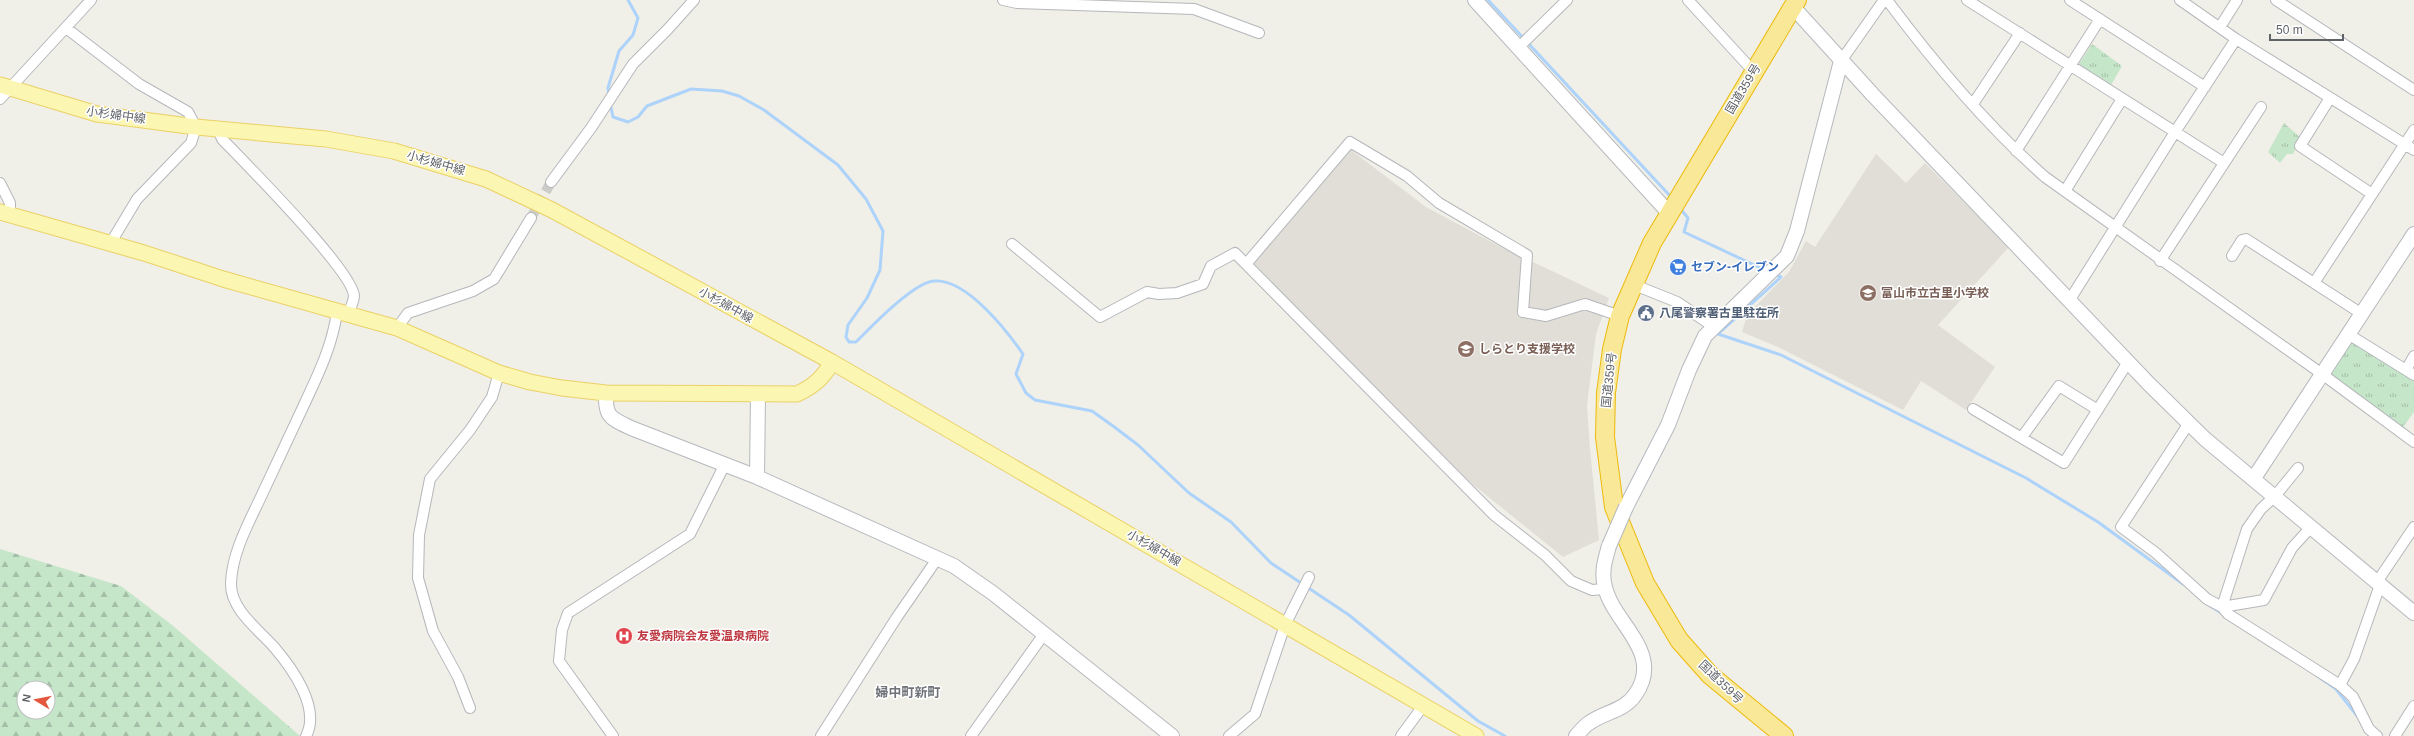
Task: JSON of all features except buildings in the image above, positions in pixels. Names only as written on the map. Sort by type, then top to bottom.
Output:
[{"type":"highway","name":"国道359号","points":[[1784,736],[1710,675],[1680,640],[1645,583],[1614,507],[1605,437],[1606,393],[1612,349],[1620,316],[1632,284],[1652,243],[1754,72],[1793,2]]},
{"type":"main road","name":"小杉婦中線","points":[[3,91],[97,114],[196,127],[326,139],[394,151],[486,179],[552,210],[832,362],[1476,736]]},
{"type":"main road","points":[[5,214],[110,244],[223,279],[397,328],[498,373],[562,388],[606,393],[797,394],[813,386],[824,376],[832,362]]},
{"type":"street","points":[[3,91],[66,28],[91,0]]},
{"type":"street","points":[[551,182],[604,110],[633,64],[694,0]]},
{"type":"street","points":[[1003,0],[1017,3],[1194,9],[1259,33]]},
{"type":"street","points":[[1475,0],[1670,213]]},
{"type":"street","points":[[1519,47],[1567,0]]},
{"type":"street","points":[[1688,0],[1754,72]]},
{"type":"street","points":[[1576,736],[1589,723],[1622,707],[1636,694],[1642,679],[1643,665],[1640,646],[1616,611],[1605,589],[1602,573],[1609,546],[1626,507],[1664,432],[1704,336],[1787,256],[1797,231],[1841,61],[1884,0]]},
{"type":"street","points":[[1887,0],[1925,51],[2016,151],[2065,191],[2160,261],[2322,374],[2414,442]]},
{"type":"street","points":[[1967,0],[2224,163]]},
{"type":"street","points":[[2070,0],[2205,87]]},
{"type":"street","points":[[2180,0],[2236,39],[2414,150]]},
{"type":"street","points":[[2220,27],[2237,0]]},
{"type":"street","points":[[2276,0],[2414,90]]},
{"type":"street","points":[[1793,2],[1841,61],[2069,301],[2189,423],[2414,613]]},
{"type":"street","points":[[2016,151],[2100,19]]},
{"type":"street","points":[[66,28],[139,84],[188,112],[196,127],[191,143],[137,199],[110,244]]},
{"type":"street","points":[[1973,104],[2020,33]]},
{"type":"street","points":[[2069,301],[2114,227],[2236,39]]},
{"type":"street","points":[[2065,191],[2122,98]]},
{"type":"street","points":[[2330,98],[2300,146],[2372,194]]},
{"type":"street","points":[[2160,261],[2260,107]]},
{"type":"street","points":[[218,129],[222,140],[276,194],[347,277],[354,296],[336,324],[324,360],[239,544],[231,584],[234,599],[243,614],[275,648],[294,676],[307,701],[311,715],[306,736]]},
{"type":"street","points":[[2314,283],[2414,130]]},
{"type":"street","points":[[1247,263],[1350,142],[1407,176],[1439,203],[1527,255],[1523,312],[1546,316],[1585,304],[1620,316]]},
{"type":"street","points":[[0,183],[10,203],[5,214]]},
{"type":"street","points":[[397,328],[408,313],[473,291],[494,279],[531,218]]},
{"type":"street","points":[[2254,478],[2414,234]]},
{"type":"street","points":[[2232,256],[2242,240],[2246,239],[2362,314]]},
{"type":"street","points":[[1012,244],[1100,317],[1147,292],[1159,294],[1177,293],[1203,284],[1211,266],[1235,253],[1247,263],[1494,515],[1545,554],[1571,581],[1592,590],[1605,589]]},
{"type":"street","points":[[1632,284],[1677,302],[1714,327]]},
{"type":"street","points":[[2348,334],[2410,372],[2414,356]]},
{"type":"street","points":[[1974,409],[2064,463],[2128,362]]},
{"type":"street","points":[[470,708],[458,677],[431,624],[418,578],[418,535],[430,479],[470,430],[492,397],[498,373]]},
{"type":"street","points":[[2022,438],[2059,386],[2098,410]]},
{"type":"street","points":[[606,393],[605,410],[611,419],[724,466],[757,478],[954,566],[994,594],[1172,736]]},
{"type":"street","points":[[757,478],[758,394]]},
{"type":"street","points":[[2189,423],[2120,527],[2156,553],[2207,599],[2222,607],[2228,614],[2340,685],[2353,697],[2369,729],[2377,736]]},
{"type":"street","points":[[613,736],[559,660],[562,630],[568,613],[690,534],[724,466]]},
{"type":"street","points":[[2222,607],[2247,529],[2261,509],[2275,496],[2298,468]]},
{"type":"street","points":[[2222,607],[2264,600],[2292,548],[2311,527]]},
{"type":"street","points":[[2340,685],[2354,659],[2378,584],[2414,527]]},
{"type":"street","points":[[821,736],[897,617],[937,559]]},
{"type":"street","points":[[1229,736],[1255,714],[1285,625],[1309,577]]},
{"type":"street","points":[[972,736],[1044,634]]},
{"type":"street","points":[[1401,736],[1423,706]]},
{"type":"street","points":[[2396,736],[2414,706]]},
{"type":"shaded area","name":"しらとり支援学校","points":[[1351,150],[1426,207],[1495,244],[1609,298],[1596,334],[1587,405],[1599,540],[1563,557],[1470,482],[1253,264]]},
{"type":"shaded area","name":"富山市立古里小学校","points":[[1876,154],[1906,183],[1925,163],[2009,247],[1938,325],[1995,367],[1966,410],[1921,381],[1903,410],[1778,347],[1742,332],[1747,315],[1789,272],[1806,241],[1815,247]]},
{"type":"green space","points":[[2092,44],[2122,66],[2111,85],[2079,64]]},
{"type":"green space","points":[[2284,123],[2301,138],[2293,154],[2287,154],[2280,163],[2268,152]]},
{"type":"green space","points":[[2350,340],[2414,380],[2414,412],[2403,427],[2329,373]]},
{"type":"green space","points":[[0,549],[121,586],[172,625],[300,736],[0,736]]},
{"type":"waterway","points":[[609,96],[608,88],[619,51],[633,35],[638,18],[628,0]]},
{"type":"waterway","points":[[1488,0],[1672,198]]},
{"type":"waterway","points":[[610,103],[613,117],[628,122],[638,117],[647,106],[691,89],[722,91],[739,96],[764,110],[838,165],[866,199],[883,231],[880,270],[867,298],[848,325],[846,337],[849,342],[856,342],[893,306],[915,289],[926,283],[934,281],[946,282],[959,288],[972,297],[996,320],[1023,354],[1016,374],[1026,393],[1035,400],[1092,411],[1113,426],[1138,445],[1189,493],[1231,522],[1271,563],[1349,615],[1478,721],[1505,736]]},
{"type":"waterway","points":[[1679,207],[1688,218],[1684,232],[1767,271]]},
{"type":"waterway","points":[[1774,274],[1781,277],[1718,334],[1781,355],[2026,478],[2098,522],[2183,584]]},
{"type":"waterway","points":[[2207,604],[2223,614]]},
{"type":"waterway","points":[[2316,675],[2336,689],[2358,717]]},
{"type":"tunnel","points":[[531,218],[551,182]]},
{"type":"place","name":"セブン-イレブン","points":[[1678,267]]},
{"type":"place","name":"富山市立古里小学校","points":[[1868,293]]},
{"type":"place","name":"八尾警察署古里駐在所","points":[[1646,313]]},
{"type":"place","name":"しらとり支援学校","points":[[1466,349]]},
{"type":"place","name":"友愛病院会友愛温泉病院","points":[[624,636]]},
{"type":"district","name":"婦中町新町","points":[[908,692]]}]
